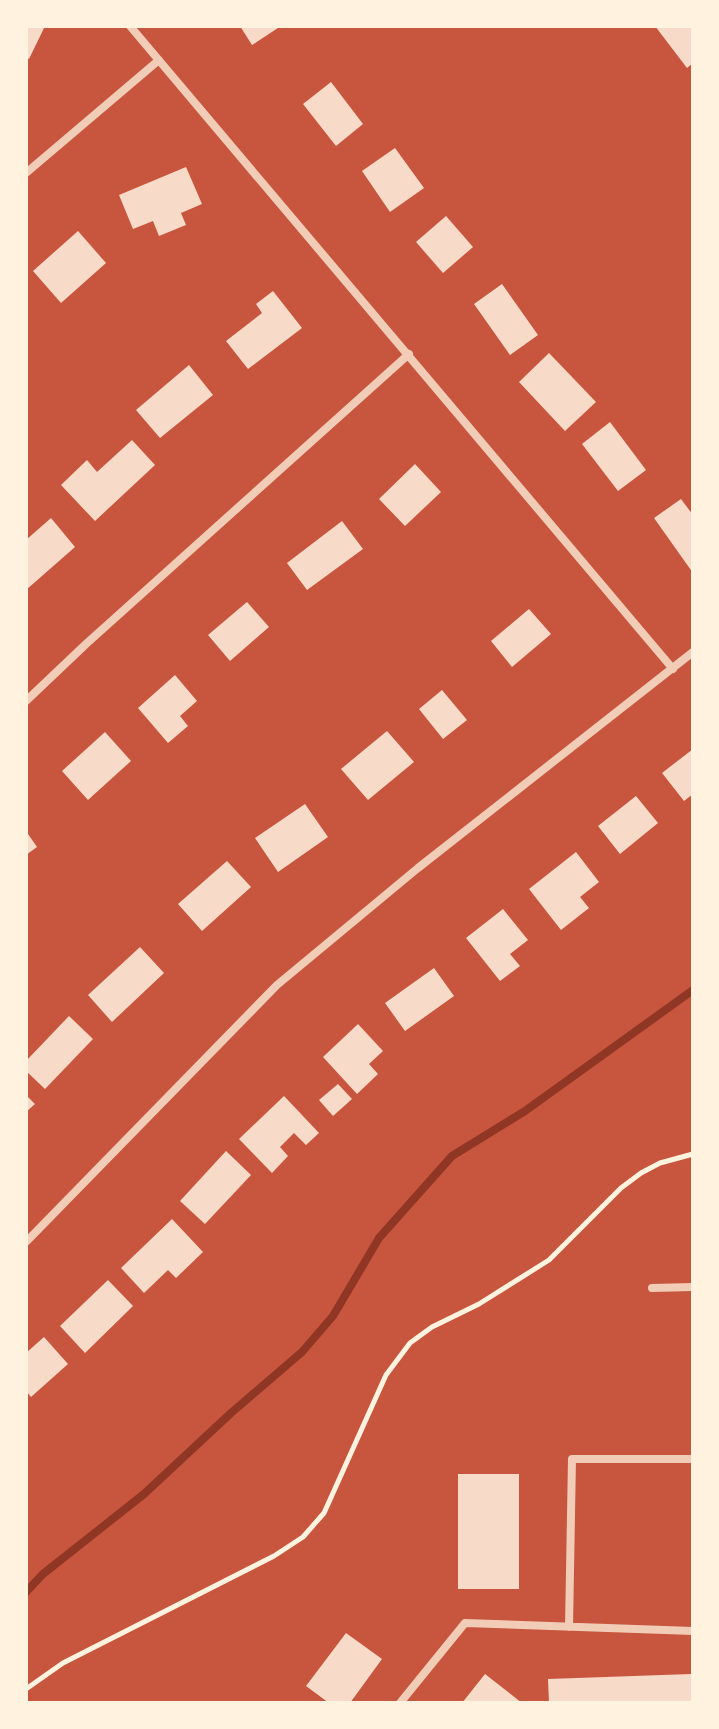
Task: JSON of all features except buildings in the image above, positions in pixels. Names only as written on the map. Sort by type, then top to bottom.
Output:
[{"type":"street","points":[[130,26],[673,669]]},
{"type":"street","points":[[26,173],[159,60]]},
{"type":"street","points":[[26,701],[409,354]]},
{"type":"street","points":[[26,1242],[277,985],[406,878],[693,652]]},
{"type":"street","points":[[652,1288],[693,1287]]},
{"type":"street","points":[[569,1627],[572,1459],[693,1459]]},
{"type":"street","points":[[400,1703],[465,1623],[693,1631]]},
{"type":"path","points":[[26,1689],[63,1663],[274,1556],[303,1537],[324,1513],[386,1375],[410,1343],[432,1327],[479,1304],[549,1260],[621,1188],[641,1173],[660,1163],[693,1154]]},
{"type":"waterway","points":[[26,1592],[43,1574],[144,1494],[302,1352],[333,1316],[379,1238],[452,1156],[525,1111],[693,990]]}]
